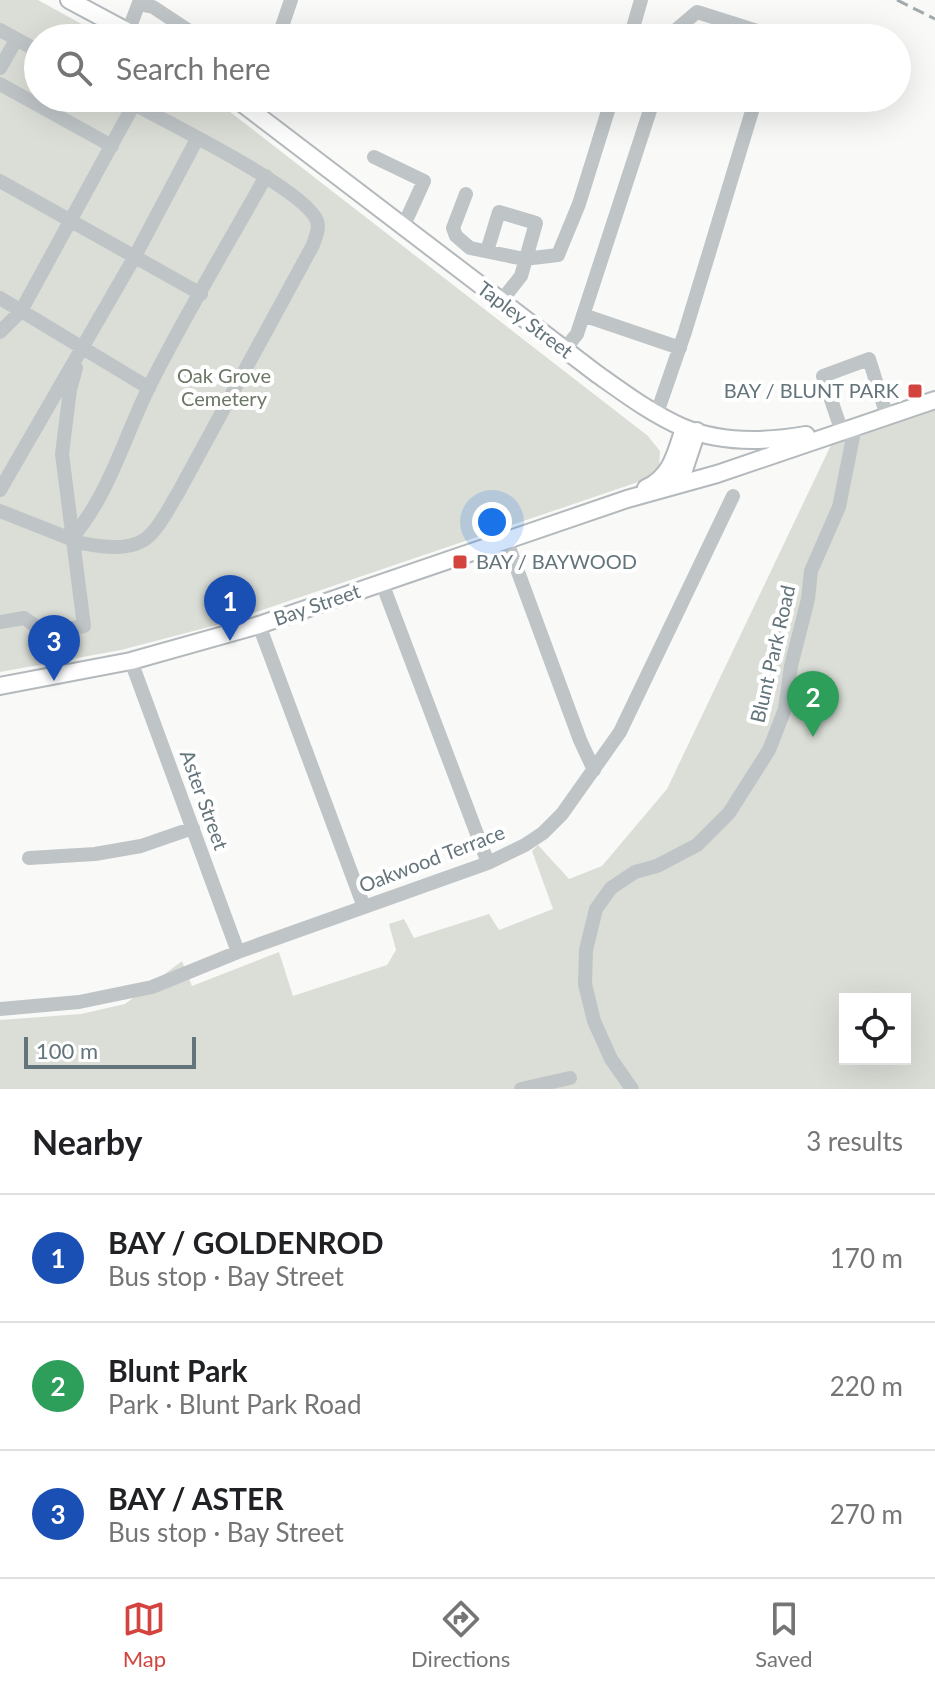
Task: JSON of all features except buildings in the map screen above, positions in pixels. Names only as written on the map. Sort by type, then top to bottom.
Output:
[{"type":"main road","points":[[69,0],[91,5],[118,24]]},
{"type":"main road","name":"Tapley Street","points":[[259,112],[564,350],[657,413],[690,430],[741,440],[777,440],[848,428]]},
{"type":"main road","points":[[848,428],[935,400]]},
{"type":"main road","name":"Bay Street","points":[[0,686],[131,661],[259,625],[627,499],[848,428]]},
{"type":"main road","points":[[669,487],[682,476],[690,430]]},
{"type":"main road","name":"Bay Street","points":[[627,499],[663,477],[690,430]]},
{"type":"street","points":[[283,24],[291,0]]},
{"type":"street","points":[[634,24],[641,0]]},
{"type":"street","points":[[136,24],[139,2],[153,7],[179,24]]},
{"type":"street","points":[[683,24],[697,12],[735,24]]},
{"type":"street","points":[[0,30],[24,44]]},
{"type":"street","points":[[0,68],[16,40]]},
{"type":"street","points":[[0,84],[24,97]]},
{"type":"street","points":[[51,112],[112,146]]},
{"type":"street","points":[[0,332],[21,311],[112,146],[124,112]]},
{"type":"street","points":[[0,511],[91,546],[133,545],[147,539],[178,493],[313,245],[318,230],[317,221],[302,201],[266,176],[148,112]]},
{"type":"street","points":[[466,194],[454,232],[470,248],[524,259],[558,255],[579,204],[608,112]]},
{"type":"street","points":[[564,350],[577,334],[649,112]]},
{"type":"street","points":[[657,413],[680,348],[752,112]]},
{"type":"street","points":[[0,490],[134,258],[197,139]]},
{"type":"street","points":[[374,157],[424,181],[403,227]]},
{"type":"street","points":[[72,540],[88,520],[149,388],[266,176]]},
{"type":"street","points":[[0,181],[201,294]]},
{"type":"street","points":[[487,251],[499,212],[536,223],[521,276],[502,300]]},
{"type":"street","points":[[0,298],[149,388]]},
{"type":"street","points":[[583,315],[680,348]]},
{"type":"street","points":[[0,622],[24,618],[46,633],[84,626],[62,454],[70,390],[81,349]]},
{"type":"street","points":[[848,428],[823,376],[869,359],[887,416]]},
{"type":"street","name":"Blunt Park Road","points":[[632,1089],[611,1059],[594,1021],[585,984],[586,950],[596,909],[611,888],[635,872],[657,866],[697,845],[729,813],[769,750],[785,709],[811,571],[839,507],[848,428]]},
{"type":"street","name":"Oakwood Terrace","points":[[0,1009],[79,1002],[152,987],[238,952],[488,863],[543,833],[562,814],[620,732],[733,496]]},
{"type":"street","points":[[507,542],[594,770]]},
{"type":"street","points":[[382,583],[488,863]]},
{"type":"street","points":[[259,625],[364,907]]},
{"type":"street","name":"Aster Street","points":[[131,661],[238,952]]},
{"type":"street","points":[[29,858],[95,854],[141,846],[193,828]]},
{"type":"street","points":[[521,1089],[570,1078]]},
{"type":"green space","name":"Oak Grove Cemetery","points":[[0,0],[38,0],[82,24],[24,24],[24,112],[230,112],[648,436],[660,451],[659,468],[647,479],[224,623],[121,650],[0,672]]},
{"type":"green space","points":[[935,408],[935,1089],[0,1089],[0,1020],[81,1014],[125,1004],[182,961],[192,986],[279,952],[293,996],[387,965],[396,950],[389,924],[404,919],[414,938],[489,914],[499,930],[553,909],[532,851],[538,845],[569,879],[602,866],[667,789],[832,443]]},
{"type":"railway","points":[[897,0],[935,19]]},
{"type":"place","name":"BAY / BLUNT PARK","points":[[915,391]]},
{"type":"place","name":"BAY / BAYWOOD","points":[[460,562]]},
{"type":"place","name":"BAY / GOLDENROD","points":[[230,641]]},
{"type":"place","name":"BAY / ASTER","points":[[54,681]]},
{"type":"place","name":"Blunt Park","points":[[813,737]]}]
